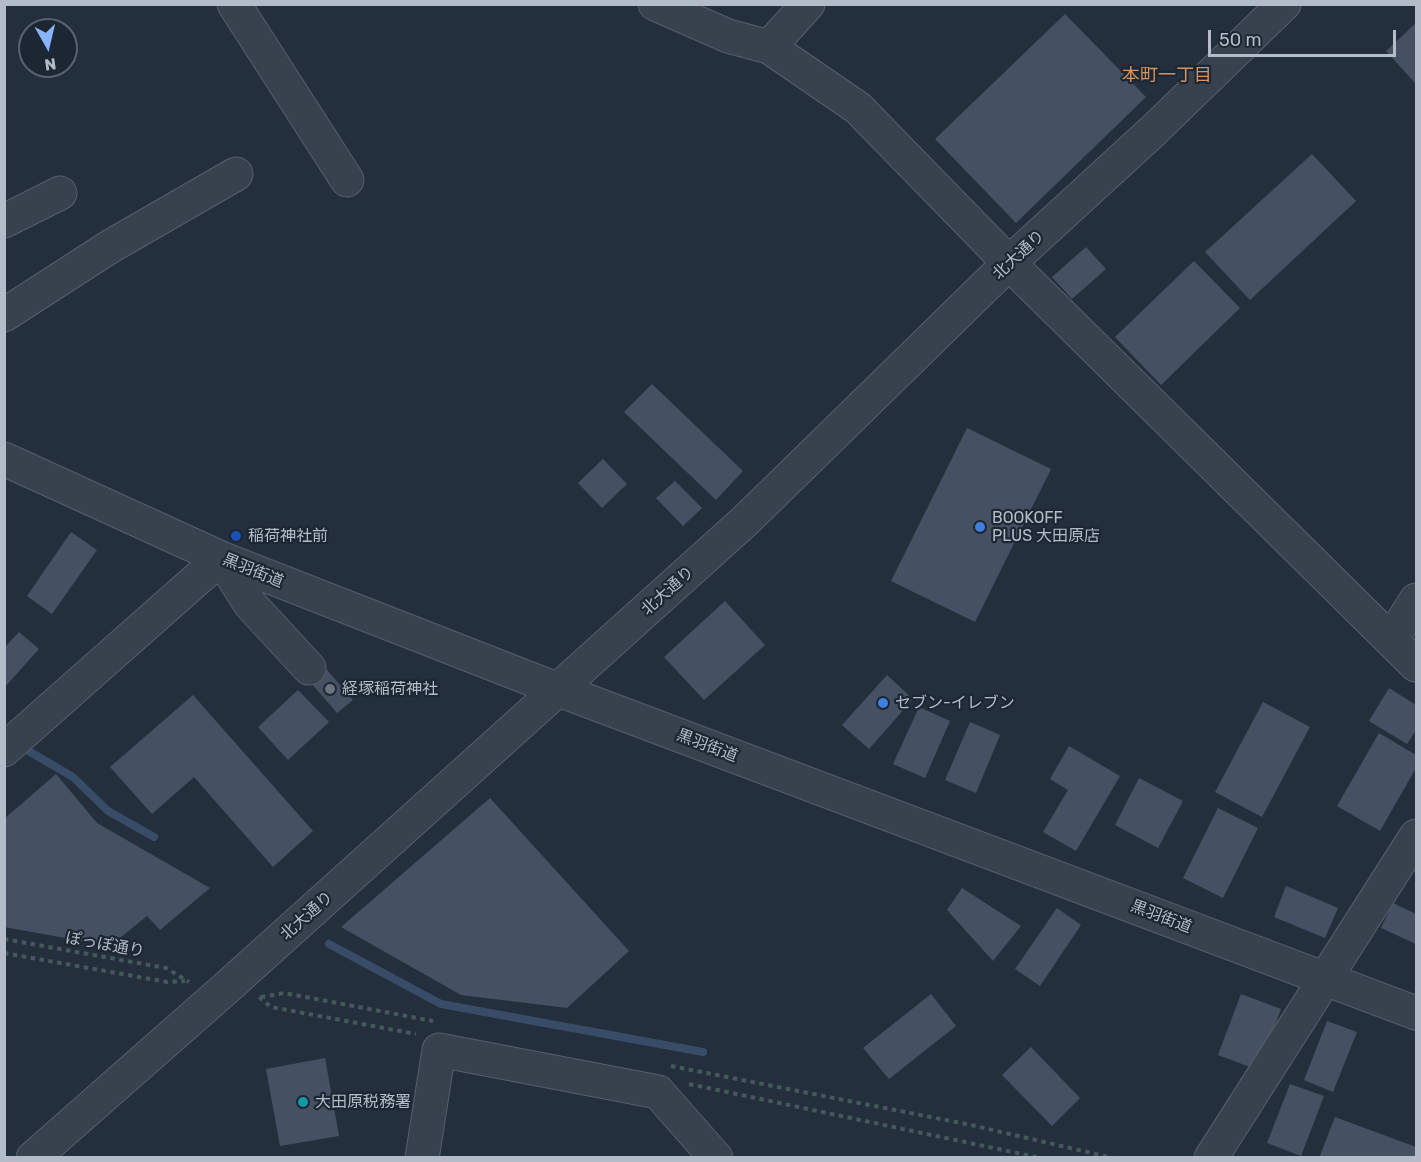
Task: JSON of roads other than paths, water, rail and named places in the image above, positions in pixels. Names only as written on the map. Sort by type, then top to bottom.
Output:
[{"type":"street","points":[[234,4],[347,180]]},
{"type":"street","points":[[655,4],[728,36],[769,47],[858,108],[1009,263],[1416,665]]},
{"type":"street","points":[[769,47],[808,4]]},
{"type":"street","name":"北大通り","points":[[33,1158],[559,690],[745,521],[1009,263],[1154,130],[1284,4]]},
{"type":"street","points":[[4,315],[111,246],[236,174]]},
{"type":"street","points":[[4,221],[60,194]]},
{"type":"street","name":"黒羽街道","points":[[4,459],[221,558],[559,690],[1416,1014]]},
{"type":"street","points":[[4,750],[221,558],[250,604],[309,668]]},
{"type":"street","points":[[1391,639],[1416,600]]},
{"type":"street","points":[[1211,1158],[1416,836]]},
{"type":"street","points":[[422,1158],[439,1050],[658,1092],[716,1158]]},
{"type":"waterway","points":[[20,746],[73,777],[108,811],[154,837]]},
{"type":"waterway","points":[[329,944],[441,1004],[703,1052]]},
{"type":"place","name":"BOOKOFF PLUS 大田原店","points":[[980,527]]},
{"type":"place","name":"稲荷神社前","points":[[236,536]]},
{"type":"place","name":"経塚稲荷神社","points":[[330,689]]},
{"type":"place","name":"セブン-イレブン","points":[[883,703]]},
{"type":"place","name":"大田原税務署","points":[[303,1102]]},
{"type":"district","name":"本町一丁目","points":[[1167,76]]}]
